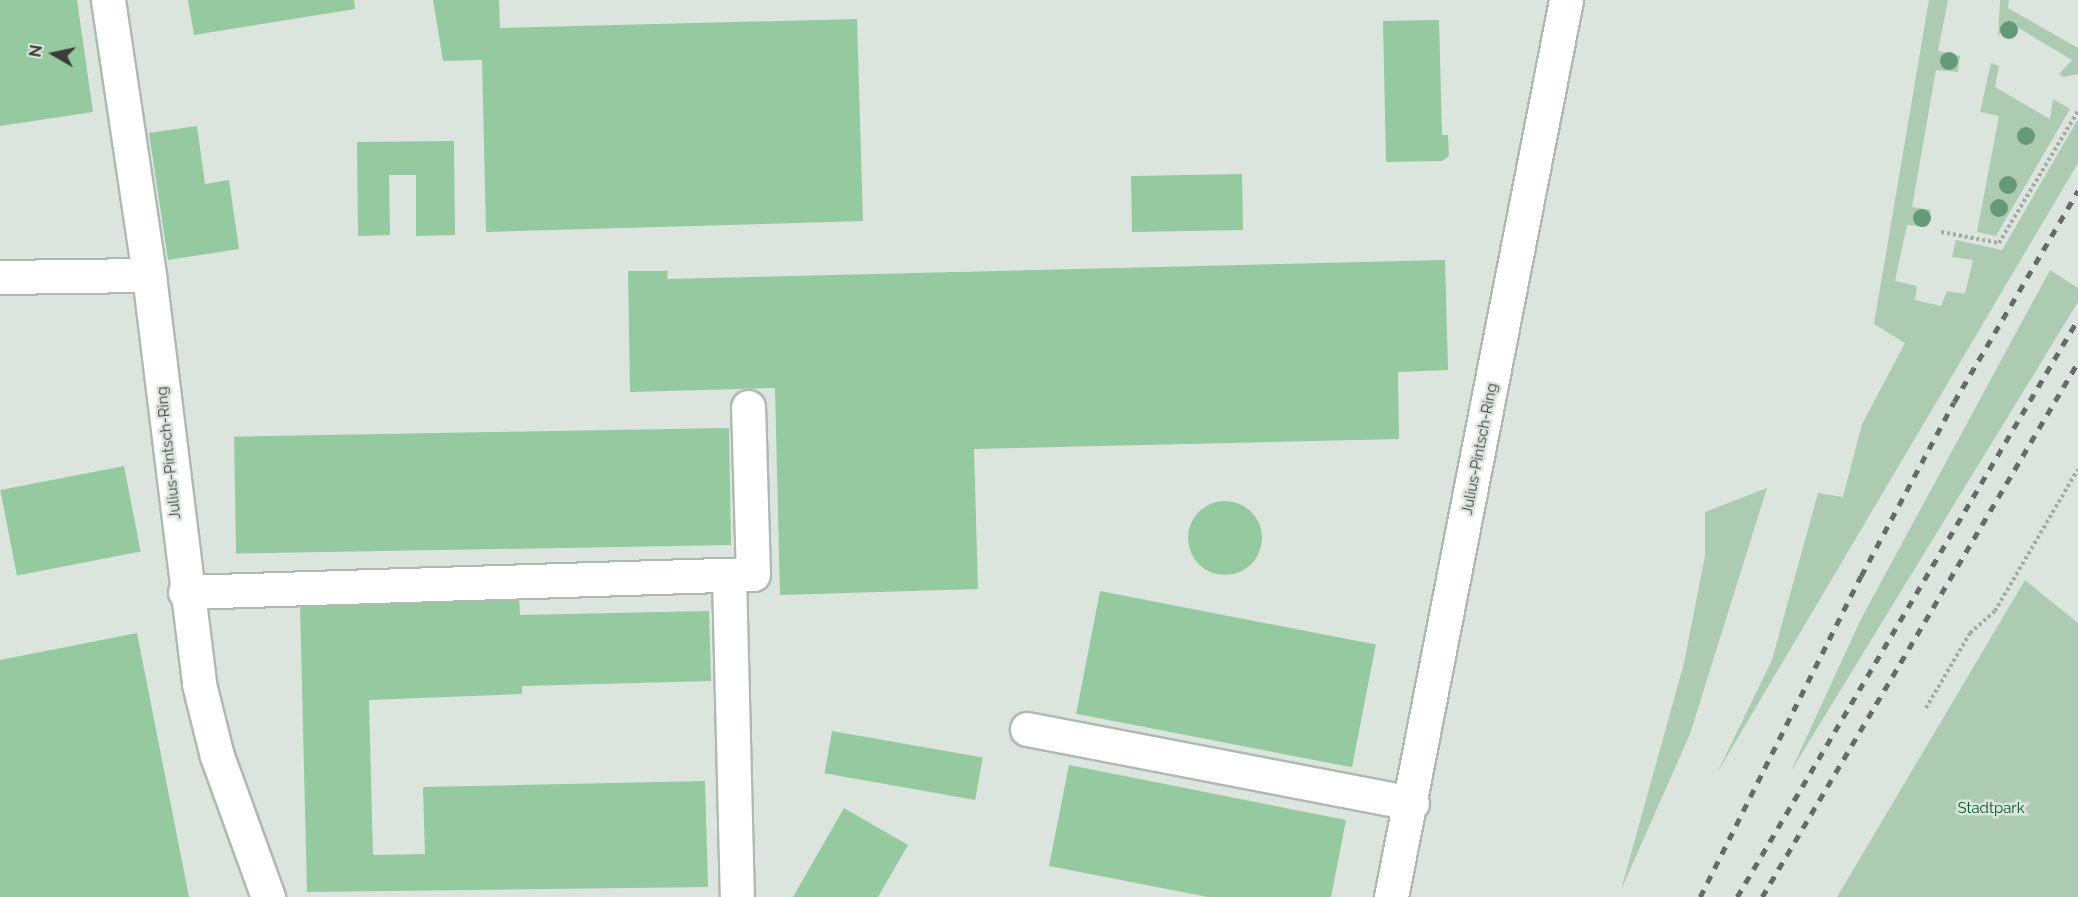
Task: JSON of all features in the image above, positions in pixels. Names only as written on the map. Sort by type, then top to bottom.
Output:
[{"type":"street","name":"Julius-Pintsch-Ring","points":[[108,0],[149,275],[185,592],[217,756],[268,897]]},
{"type":"street","name":"Julius-Pintsch-Ring","points":[[1391,897],[1412,803],[1566,0]]},
{"type":"street","points":[[0,277],[149,275]]},
{"type":"street","points":[[185,592],[753,574],[748,407]]},
{"type":"street","points":[[729,575],[737,897]]},
{"type":"street","points":[[1027,729],[1412,803]]},
{"type":"path","points":[[1941,232],[2000,243],[2078,111]]},
{"type":"path","points":[[1926,708],[1970,633],[1995,611],[2078,469]]},
{"type":"green space","points":[[1929,0],[1948,0],[1938,51],[1960,56],[1958,72],[1936,70],[1912,207],[1931,210],[1927,227],[1907,225],[1895,281],[1917,286],[1915,300],[1941,306],[1947,291],[1965,294],[1973,260],[1952,257],[1956,240],[2002,250],[2078,119],[2078,163],[1717,773],[1772,660],[1818,493],[1843,497],[1862,424],[1905,343],[1874,324]]},
{"type":"green space","points":[[2000,0],[2009,0],[2008,8],[2078,48],[2078,74],[2063,77],[2059,74],[2072,60],[2007,21],[1998,37]]},
{"type":"green space","points":[[1991,63],[1999,66],[1995,87],[2050,119],[2053,99],[2070,109],[1996,236],[1977,232],[1999,116],[1980,112]]},
{"type":"green space","points":[[2050,270],[2078,288],[2078,302],[1791,771],[1861,619]]},
{"type":"green space","points":[[1767,488],[1690,734],[1621,890],[1684,663],[1705,556],[1705,512]]},
{"type":"green space","name":"Stadtpark","points":[[2025,580],[2078,623],[2078,897],[1837,897]]},
{"type":"building","points":[[0,0],[77,0],[93,112],[0,126]]},
{"type":"building","points":[[188,0],[354,0],[355,9],[194,35]]},
{"type":"building","points":[[433,0],[499,0],[500,28],[857,19],[863,221],[486,232],[482,60],[443,61]]},
{"type":"building","points":[[1439,20],[1442,135],[1448,135],[1449,156],[1442,161],[1386,162],[1383,21]]},
{"type":"building","points":[[197,126],[205,184],[229,180],[239,249],[168,260],[149,133]]},
{"type":"building","points":[[454,141],[455,235],[416,236],[416,175],[389,175],[390,235],[358,236],[357,142]]},
{"type":"building","points":[[1242,174],[1243,230],[1132,232],[1131,176]]},
{"type":"building","points":[[1445,260],[1448,370],[1398,372],[1399,439],[974,449],[978,589],[780,595],[775,388],[630,392],[628,271],[668,271],[667,279]]},
{"type":"building","points":[[729,428],[731,545],[236,554],[234,437]]},
{"type":"building","points":[[124,466],[141,551],[17,575],[0,490]]},
{"type":"building","points":[[1218,501],[1232,501],[1246,507],[1256,517],[1262,531],[1262,545],[1256,559],[1246,569],[1232,575],[1218,575],[1204,569],[1194,559],[1188,545],[1188,531],[1194,517],[1204,507]]},
{"type":"building","points":[[1100,591],[1376,645],[1352,767],[1076,714]]},
{"type":"building","points":[[519,597],[520,615],[709,611],[711,681],[522,686],[522,694],[369,700],[373,855],[425,854],[423,787],[705,781],[708,887],[307,892],[300,604]]},
{"type":"building","points":[[137,633],[189,897],[0,897],[0,660]]},
{"type":"building","points":[[832,731],[983,758],[975,800],[825,773]]},
{"type":"building","points":[[1069,765],[1346,820],[1331,897],[1208,897],[1049,866]]},
{"type":"building","points":[[844,808],[908,845],[878,897],[793,897]]},
{"type":"railway","points":[[1700,897],[1861,576],[1954,402],[2078,191]]},
{"type":"railway","points":[[1737,897],[2078,319]]},
{"type":"railway","points":[[1762,897],[2078,362]]}]
